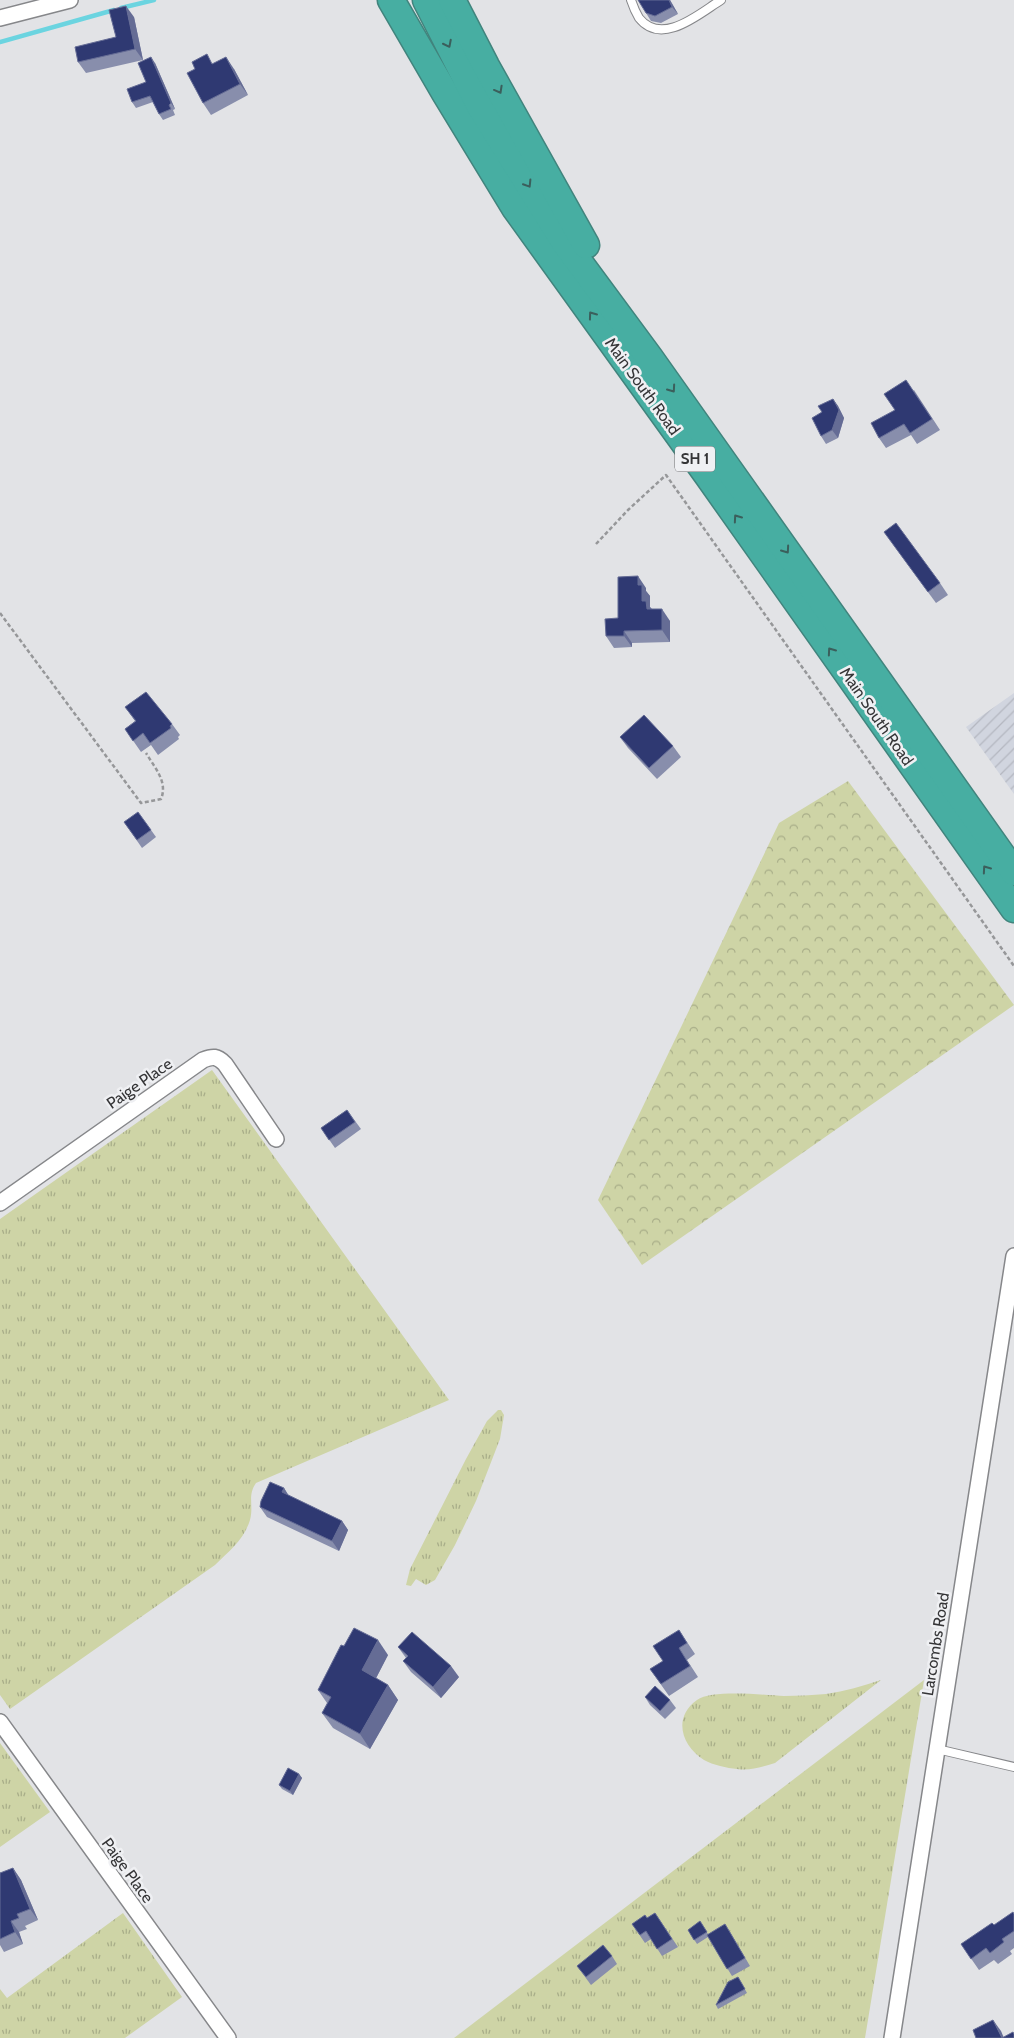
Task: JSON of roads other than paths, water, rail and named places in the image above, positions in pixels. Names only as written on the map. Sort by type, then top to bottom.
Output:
[{"type":"highway","points":[[382,0],[445,93]]},
{"type":"highway","name":"Main South Road","points":[[391,0],[515,208],[708,476],[1014,909]]},
{"type":"highway","name":"Main South Road","points":[[426,0],[481,108],[565,243],[650,358],[1014,872]]},
{"type":"highway","points":[[452,0],[486,66],[650,358]]},
{"type":"street","points":[[0,18],[70,0]]},
{"type":"street","name":"Paige Place","points":[[0,1203],[203,1060],[212,1056],[218,1057],[225,1064],[276,1139]]},
{"type":"street","name":"Larcombs Road","points":[[892,2038],[1014,1256]]},
{"type":"street","name":"Paige Place","points":[[0,1722],[228,2038]]},
{"type":"lane","points":[[631,0],[640,18],[652,27],[666,30],[677,28],[721,0]]},
{"type":"lane","points":[[936,1749],[1014,1767]]},
{"type":"waterway","points":[[121,8],[154,0]]},
{"type":"waterway","points":[[0,42],[114,10]]}]
